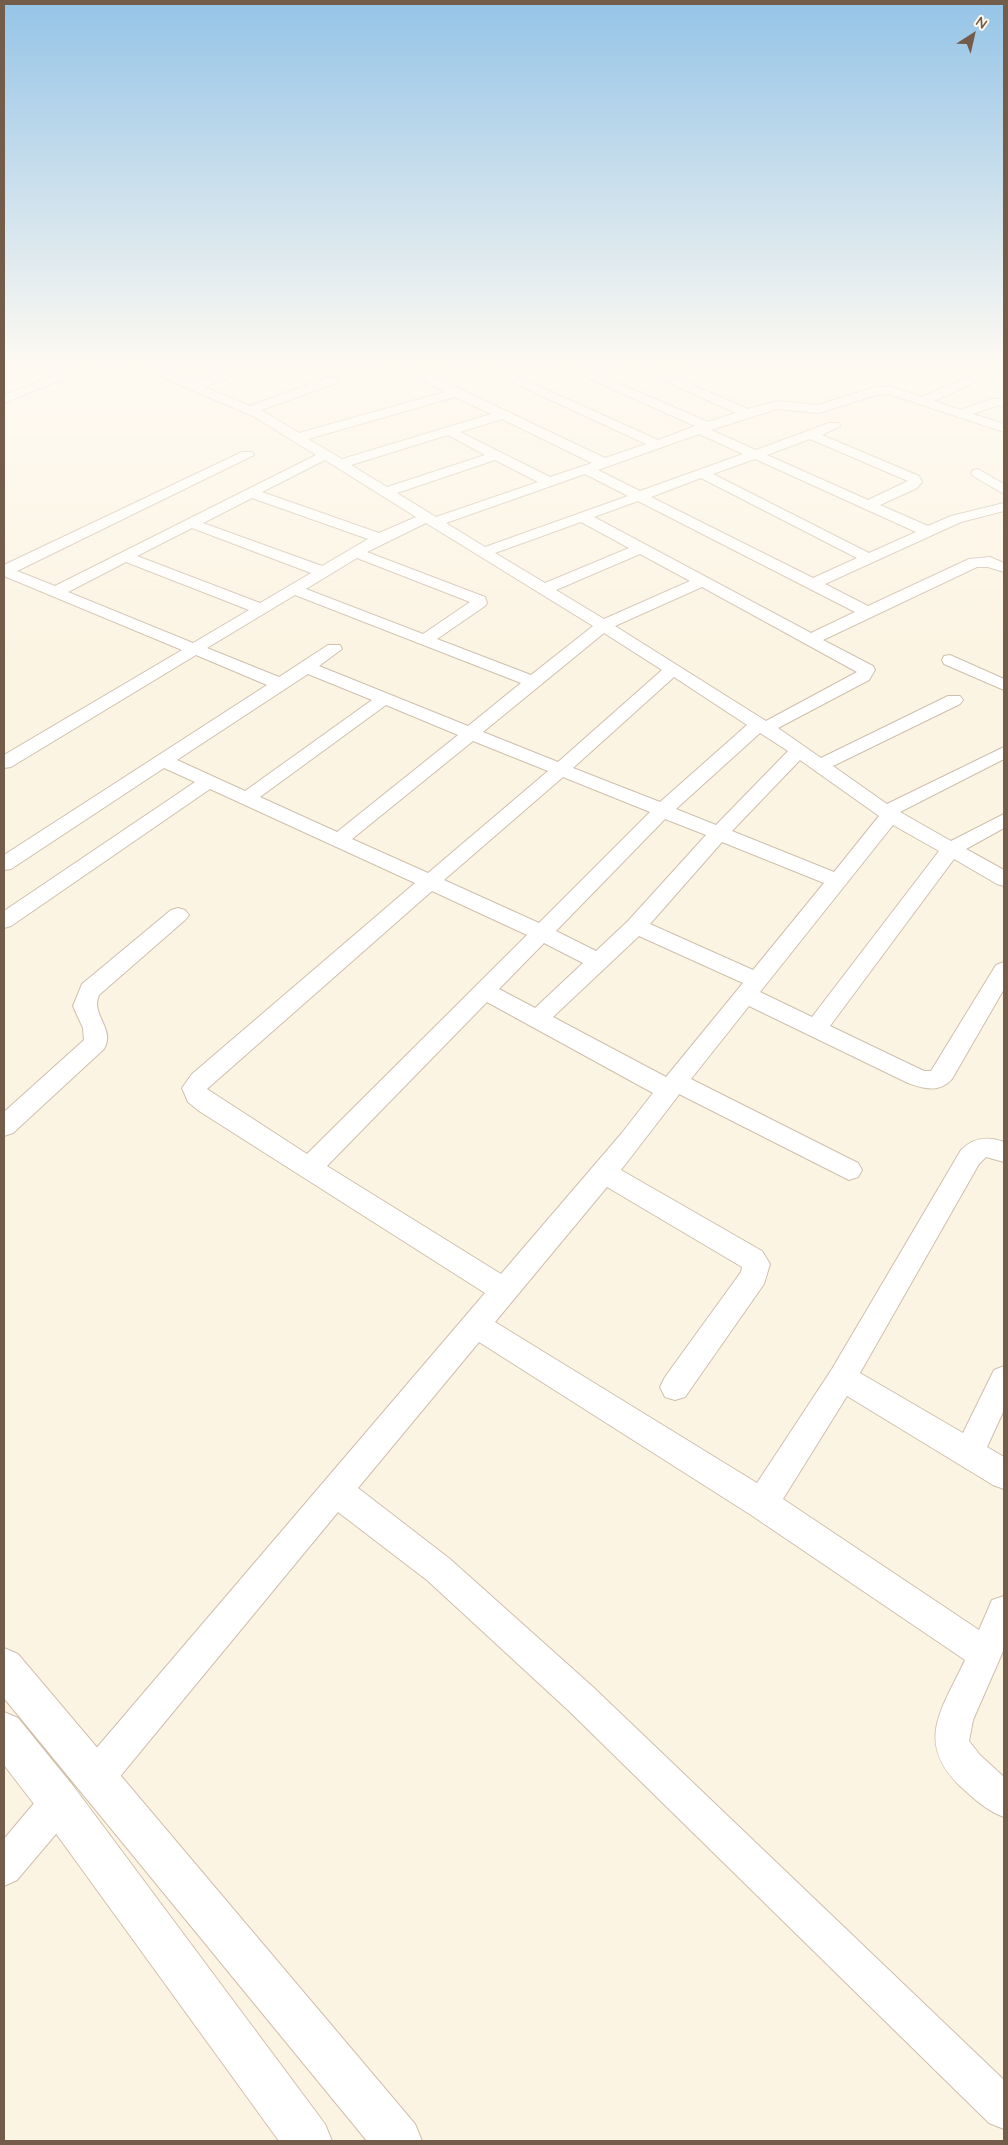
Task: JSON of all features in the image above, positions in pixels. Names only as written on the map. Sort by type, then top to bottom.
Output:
[{"type":"main road","points":[[4,1668],[398,2141]]},
{"type":"main road","points":[[4,1732],[59,1802],[308,2141]]},
{"type":"street","points":[[229,463],[4,571],[280,684]]},
{"type":"street","points":[[56,592],[309,463]]},
{"type":"street","points":[[385,492],[472,463]]},
{"type":"street","points":[[513,463],[549,482]]},
{"type":"street","points":[[4,763],[196,650],[380,538],[601,463]]},
{"type":"street","points":[[484,552],[584,518],[733,463]]},
{"type":"street","points":[[774,463],[927,531]]},
{"type":"street","points":[[868,505],[915,482],[914,479],[877,463]]},
{"type":"street","points":[[340,464],[673,669],[798,750],[888,814],[1004,878]]},
{"type":"street","points":[[586,469],[867,612]]},
{"type":"street","points":[[978,473],[1004,490]]},
{"type":"street","points":[[703,474],[868,558]]},
{"type":"street","points":[[251,493],[380,538]]},
{"type":"street","points":[[813,584],[956,519],[1004,507]]},
{"type":"street","points":[[309,1168],[663,810],[762,726],[866,673],[865,668],[584,518]]},
{"type":"street","points":[[191,523],[324,572]]},
{"type":"street","points":[[544,589],[642,548]]},
{"type":"street","points":[[356,553],[480,600],[479,603],[425,640]]},
{"type":"street","points":[[125,557],[262,610]]},
{"type":"street","points":[[812,639],[974,562],[990,562],[1004,568]]},
{"type":"street","points":[[339,840],[604,625],[703,581]]},
{"type":"street","points":[[295,590],[534,682]]},
{"type":"street","points":[[4,864],[334,649]]},
{"type":"street","points":[[950,660],[1004,685]]},
{"type":"street","points":[[306,666],[838,881]]},
{"type":"street","points":[[504,1291],[208,1104],[197,1095],[194,1088],[200,1080],[561,769],[673,669]]},
{"type":"street","points":[[247,798],[385,698]]},
{"type":"street","points":[[820,765],[954,700]]},
{"type":"street","points":[[537,1019],[636,926],[719,833],[798,750]]},
{"type":"street","points":[[95,1778],[604,1173],[838,881],[888,814],[1004,752]]},
{"type":"street","points":[[164,761],[542,933],[598,962]]},
{"type":"street","points":[[4,921],[209,781]]},
{"type":"street","points":[[816,1028],[951,849],[1004,820]]},
{"type":"street","points":[[4,1126],[96,1043],[97,1034],[84,1008],[84,1000],[90,990],[178,915]]},
{"type":"street","points":[[636,926],[753,988],[816,1028],[925,1080],[937,1080],[944,1073],[1004,970]]},
{"type":"street","points":[[483,990],[537,1019],[673,1086],[849,1170]]},
{"type":"street","points":[[762,1504],[842,1378],[970,1157],[978,1148],[989,1146],[1004,1152]]},
{"type":"street","points":[[604,1173],[752,1259],[756,1264],[754,1276],[675,1387]]},
{"type":"street","points":[[476,1325],[762,1504],[984,1653]]},
{"type":"street","points":[[842,1378],[1004,1474]]},
{"type":"street","points":[[969,1453],[1004,1379]]},
{"type":"street","points":[[336,1491],[439,1570],[581,1699],[1004,2108]]},
{"type":"street","points":[[1004,1612],[984,1653],[956,1718],[952,1732],[953,1751],[972,1771],[1004,1799]]},
{"type":"street","points":[[4,1868],[59,1802]]}]
